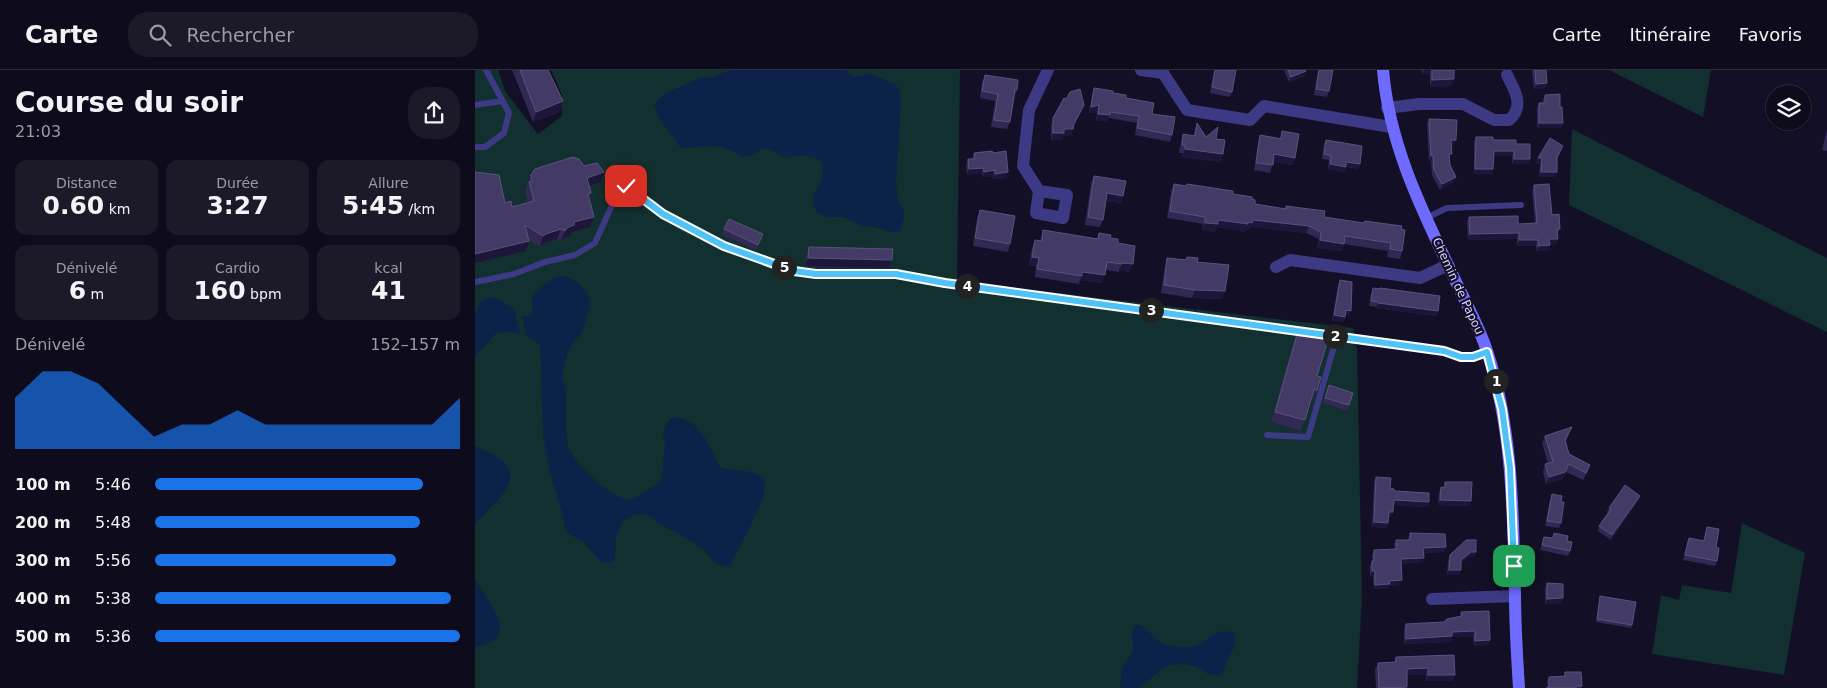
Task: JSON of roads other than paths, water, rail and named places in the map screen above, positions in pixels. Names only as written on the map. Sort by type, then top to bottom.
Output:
[{"type":"street","points":[[1039,191],[1023,166],[1029,110],[1048,70]]},
{"type":"street","points":[[1141,70],[1163,73],[1187,110],[1250,120],[1264,106],[1391,127]]},
{"type":"street","name":"Chemin de Papou","points":[[1383,70],[1387,108],[1401,159],[1479,330],[1487,352],[1502,409],[1510,468],[1519,688]]},
{"type":"street","points":[[1387,108],[1419,104],[1463,104],[1494,120],[1509,120],[1515,114],[1518,106],[1517,94],[1507,75]]},
{"type":"street","points":[[1275,267],[1290,260],[1420,278],[1448,265]]},
{"type":"street","points":[[1432,599],[1515,596]]},
{"type":"lane","points":[[475,153],[504,133],[509,113],[486,70]]},
{"type":"lane","points":[[475,105],[503,101]]},
{"type":"lane","points":[[475,147],[485,146]]},
{"type":"lane","points":[[475,282],[514,274],[545,262],[575,255],[595,243],[613,203],[626,186],[663,214],[724,246],[794,271],[816,274],[896,274],[945,283],[1444,351],[1461,357],[1473,357],[1487,352]]},
{"type":"lane","points":[[1427,218],[1447,208],[1521,205]]},
{"type":"lane","points":[[1267,435],[1308,437],[1337,336]]},
{"type":"water","points":[[731,70],[846,70],[853,77],[870,74],[895,84],[900,91],[901,103],[896,185],[898,199],[904,212],[900,232],[861,226],[844,217],[826,217],[817,212],[814,207],[813,196],[822,180],[823,163],[810,156],[800,155],[786,158],[763,148],[753,155],[743,157],[732,151],[715,147],[681,148],[658,117],[654,104],[668,92],[700,78],[715,76]]},
{"type":"water","points":[[565,276],[577,282],[589,296],[590,306],[581,335],[575,340],[567,354],[562,378],[566,389],[568,448],[578,463],[599,484],[617,496],[633,499],[659,483],[662,476],[665,443],[663,434],[666,424],[671,418],[681,418],[689,422],[702,434],[721,468],[758,474],[765,483],[760,505],[731,564],[721,566],[717,564],[693,542],[643,514],[630,517],[621,525],[617,533],[614,560],[609,563],[600,561],[583,542],[566,532],[549,469],[543,434],[540,345],[526,335],[522,316],[529,315],[532,312],[532,299],[540,289],[553,279]]},
{"type":"water","points":[[490,297],[500,300],[515,310],[520,334],[509,332],[496,333],[475,357],[475,314],[481,301]]},
{"type":"water","points":[[475,446],[494,455],[505,464],[510,473],[505,491],[475,524]]},
{"type":"water","points":[[475,580],[494,609],[500,629],[497,637],[489,643],[475,647]]},
{"type":"water","points":[[1135,625],[1144,627],[1158,641],[1167,645],[1192,647],[1216,633],[1227,631],[1234,633],[1235,645],[1218,676],[1210,675],[1197,667],[1185,664],[1172,665],[1165,667],[1139,688],[1120,688],[1122,668],[1133,651],[1132,631]]}]
